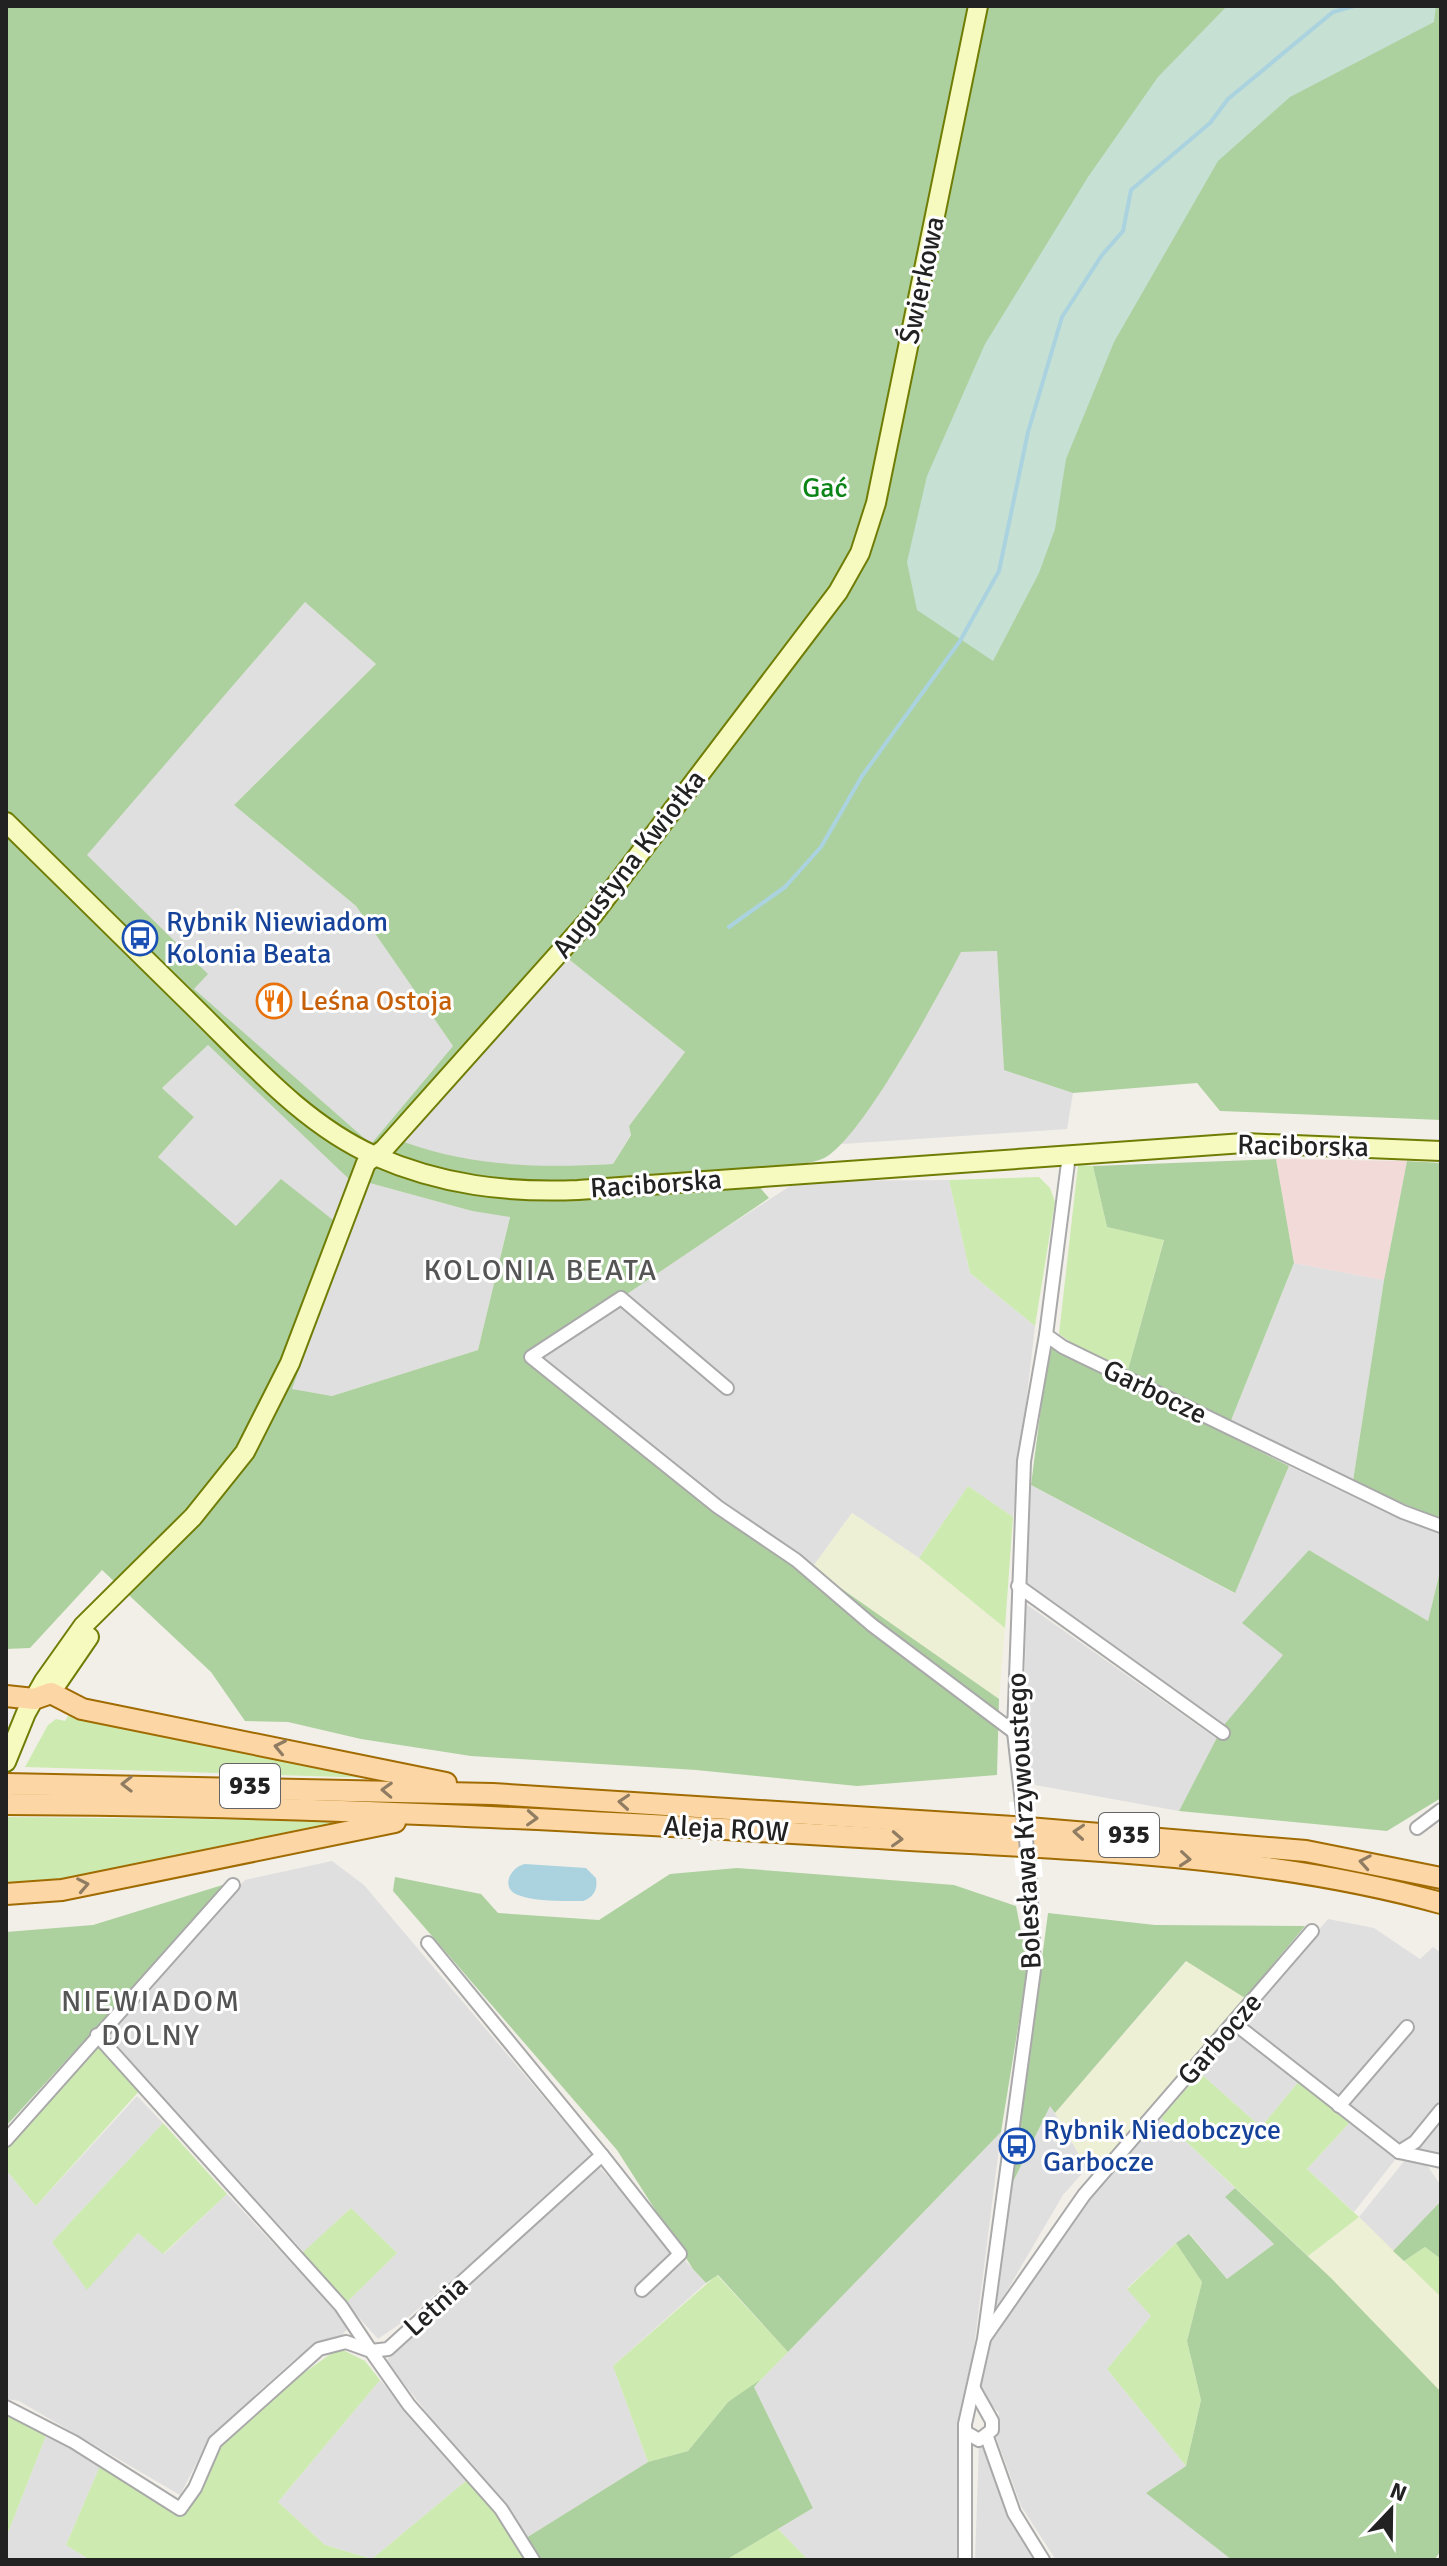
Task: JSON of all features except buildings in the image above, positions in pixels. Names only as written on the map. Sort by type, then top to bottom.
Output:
[{"type":"main road","points":[[6,1696],[42,1696],[82,1709],[493,1794]]},
{"type":"main road","name":"Aleja ROW","points":[[6,1784],[493,1794],[1224,1843],[1306,1851],[1441,1878]]},
{"type":"main road","name":"Aleja ROW","points":[[6,1804],[454,1814],[1200,1860],[1312,1875],[1441,1903]]},
{"type":"main road","points":[[6,1894],[62,1890],[362,1827],[454,1814]]},
{"type":"street","name":"Świerkowa","points":[[860,553],[879,487],[978,6]]},
{"type":"street","name":"Augustyna Kwiotka","points":[[6,1762],[42,1696],[103,1609],[193,1517],[230,1474],[253,1439],[290,1363],[356,1183],[374,1155],[384,1149],[593,915],[838,592],[860,553]]},
{"type":"street","name":"Raciborska","points":[[6,822],[264,1075],[323,1125],[374,1155],[449,1182],[540,1191],[1244,1143],[1441,1151]]},
{"type":"street","name":"Bolesława Krzywoustego","points":[[969,2416],[984,2339],[1034,1970],[1030,1877],[1014,1732],[1018,1586],[1024,1461],[1046,1335],[1069,1155]]},
{"type":"street","points":[[727,1388],[621,1298],[531,1357],[718,1507],[796,1560],[872,1625],[1014,1732]]},
{"type":"street","name":"Garbocze","points":[[1046,1335],[1063,1347],[1403,1512],[1441,1526]]},
{"type":"street","points":[[1018,1586],[1223,1733]]},
{"type":"street","points":[[1417,1828],[1441,1810]]},
{"type":"street","points":[[6,2140],[233,1885]]},
{"type":"street","name":"Garbocze","points":[[984,2339],[1084,2195],[1312,1931]]},
{"type":"street","points":[[428,1943],[680,2254],[642,2290]]},
{"type":"street","points":[[1234,2023],[1399,2152],[1441,2161]]},
{"type":"street","points":[[1339,2106],[1407,2027]]},
{"type":"street","name":"Letnia","points":[[97,2035],[341,2306],[371,2351],[388,2349],[602,2155]]},
{"type":"street","points":[[1399,2152],[1415,2142],[1441,2110]]},
{"type":"street","points":[[6,2407],[74,2442],[180,2509],[195,2488],[215,2442],[319,2349],[346,2342],[371,2351],[409,2405],[501,2509],[533,2560]]},
{"type":"street","points":[[966,2476],[983,2439],[993,2426],[974,2389]]},
{"type":"street","points":[[965,2560],[965,2424],[969,2416],[978,2412],[987,2414]]},
{"type":"street","points":[[967,2433],[983,2439],[1014,2513],[1043,2560]]},
{"type":"shaded area","points":[[305,602],[376,664],[234,805],[356,906],[453,1046],[371,1144],[193,989],[207,974],[86,855]]},
{"type":"shaded area","points":[[997,951],[1004,1069],[1073,1093],[1067,1129],[842,1144],[897,1066],[960,952]]},
{"type":"shaded area","points":[[566,957],[685,1052],[629,1126],[631,1134],[613,1164],[541,1168],[495,1165],[440,1155],[403,1142]]},
{"type":"shaded area","points":[[208,1045],[351,1180],[333,1220],[236,1226],[158,1157],[194,1117],[162,1088]]},
{"type":"shaded area","points":[[1276,1159],[1407,1161],[1384,1280],[1294,1263]]},
{"type":"shaded area","points":[[949,1180],[970,1273],[1035,1326],[1013,1517],[968,1486],[919,1558],[852,1513],[812,1568],[793,1566],[727,1521],[525,1357],[798,1181]]},
{"type":"shaded area","points":[[366,1182],[472,1211],[510,1216],[478,1350],[332,1396],[291,1389]]},
{"type":"shaded area","points":[[1294,1263],[1384,1280],[1353,1481],[1230,1423]]},
{"type":"shaded area","points":[[1289,1466],[1388,1514],[1441,1533],[1441,1567],[1428,1621],[1309,1550],[1243,1623],[1284,1655],[1223,1726],[1025,1586],[1031,1485],[1234,1593]]},
{"type":"shaded area","points":[[1026,1604],[1217,1739],[1179,1811],[1035,1785],[1024,1734]]},
{"type":"shaded area","points":[[332,1861],[364,1885],[594,2157],[404,2321],[378,2339],[346,2303],[397,2253],[351,2208],[304,2252],[104,2033],[245,1880]]},
{"type":"shaded area","points":[[1328,1919],[1374,1928],[1420,1959],[1433,1947],[1441,1953],[1441,2105],[1416,2137],[1399,2147],[1345,2106],[1414,2028],[1406,2020],[1344,2093],[1333,2097],[1239,2023]]},
{"type":"shaded area","points":[[1231,2032],[1241,2034],[1300,2080],[1261,2127],[1200,2073]]},
{"type":"shaded area","points":[[137,2096],[163,2123],[52,2242],[87,2289],[138,2233],[164,2254],[227,2194],[350,2326],[340,2337],[319,2342],[295,2359],[211,2435],[180,2495],[19,2401],[6,2399],[6,2170],[36,2206]]},
{"type":"shaded area","points":[[1050,2105],[1087,2168],[1063,2195],[991,2318],[1005,2199]]},
{"type":"shaded area","points":[[1441,2117],[1441,2157],[1418,2152],[1415,2149]]},
{"type":"shaded area","points":[[1161,2118],[1235,2188],[1226,2198],[1274,2244],[1227,2279],[1190,2234],[1176,2243],[1127,2288],[1151,2316],[1107,2369],[1186,2466],[1147,2493],[1232,2560],[1056,2560],[1021,2506],[995,2434],[999,2413],[987,2401],[981,2386],[987,2346],[1080,2208]]},
{"type":"shaded area","points":[[1351,2121],[1398,2156],[1354,2212],[1307,2169]]},
{"type":"shaded area","points":[[1001,2132],[968,2395],[963,2560],[808,2560],[778,2529],[813,2508],[754,2387]]},
{"type":"shaded area","points":[[1406,2159],[1427,2165],[1441,2186],[1441,2201],[1393,2251],[1359,2217]]},
{"type":"shaded area","points":[[599,2167],[706,2283],[613,2366],[648,2462],[526,2538],[386,2361],[416,2329]]},
{"type":"shaded area","points":[[380,2380],[467,2480],[372,2559],[325,2545],[278,2502]]},
{"type":"shaded area","points":[[47,2433],[100,2466],[66,2545],[90,2560],[6,2560],[6,2538]]},
{"type":"shaded area","points":[[985,2441],[1004,2509],[1040,2560],[975,2560],[979,2442]]},
{"type":"green space","name":"Gać","points":[[6,6],[1441,6],[1441,1120],[1220,1111],[1197,1083],[1073,1093],[1004,1070],[997,951],[961,952],[898,1065],[838,1148],[814,1162],[743,1168],[769,1198],[621,1298],[525,1357],[727,1521],[792,1566],[812,1568],[999,1699],[997,1775],[857,1786],[696,1770],[471,1756],[361,1739],[288,1722],[245,1721],[211,1672],[102,1570],[30,1648],[6,1649]],"holes":[[[305,602],[376,664],[234,805],[356,906],[453,1046],[371,1144],[194,989],[208,974],[87,855]],[[566,957],[685,1052],[629,1126],[631,1135],[613,1164],[507,1164],[456,1157],[404,1142]],[[208,1045],[350,1180],[333,1220],[281,1179],[236,1226],[158,1157],[194,1117],[162,1088]],[[366,1182],[472,1211],[510,1217],[478,1350],[332,1396],[292,1389]]]},
{"type":"green space","points":[[1227,6],[1436,6],[1434,22],[1290,97],[1218,161],[1114,342],[1066,459],[1055,529],[1039,573],[993,661],[917,610],[907,562],[927,476],[985,344],[1088,177],[1158,77]]},
{"type":"green space","points":[[1276,1159],[1294,1263],[1230,1423],[1128,1370],[1164,1240],[1107,1227],[1093,1166]]},
{"type":"green space","points":[[1407,1161],[1441,1163],[1441,1510],[1438,1519],[1353,1481],[1384,1280]]},
{"type":"green space","points":[[1078,1165],[1093,1166],[1107,1227],[1164,1239],[1128,1370],[1078,1347],[1059,1334]]},
{"type":"green space","points":[[1039,1177],[1050,1188],[1055,1202],[1035,1326],[970,1273],[949,1180]]},
{"type":"green space","points":[[1049,1345],[1289,1466],[1235,1593],[1031,1485]]},
{"type":"green space","points":[[968,1486],[1013,1517],[1005,1628],[919,1558]]},
{"type":"green space","points":[[852,1513],[919,1558],[1005,1628],[999,1699],[812,1568]]},
{"type":"green space","points":[[1309,1550],[1428,1621],[1441,1567],[1441,1798],[1387,1831],[1179,1811],[1223,1726],[1283,1655],[1242,1623]]},
{"type":"green space","points":[[70,1713],[405,1779],[25,1767],[48,1725],[56,1719],[65,1721]]},
{"type":"green space","points":[[6,1817],[367,1821],[62,1882],[6,1886]]},
{"type":"green space","points":[[737,1868],[954,1885],[1016,1906],[1028,1966],[1001,2132],[788,2352],[718,2275],[706,2283],[693,2269],[617,2150],[393,1891],[395,1877],[481,1894],[498,1913],[599,1920],[670,1874]]},
{"type":"green space","points":[[229,1883],[6,2126],[6,1932],[93,1925]]},
{"type":"green space","points":[[1048,1913],[1155,1925],[1305,1926],[1245,1998],[1186,1961],[1055,2113],[1050,2106],[1012,2184]]},
{"type":"green space","points":[[1187,1961],[1245,1998],[1095,2176],[1087,2168],[1055,2113]]},
{"type":"green space","points":[[96,2043],[141,2089],[36,2206],[6,2170],[6,2149]]},
{"type":"green space","points":[[1200,2073],[1261,2127],[1300,2080],[1351,2121],[1307,2169],[1359,2217],[1308,2256],[1161,2118]]},
{"type":"green space","points":[[163,2123],[227,2194],[163,2254],[138,2233],[87,2290],[52,2242]]},
{"type":"green space","points":[[1235,2188],[1331,2278],[1441,2392],[1441,2551],[1434,2560],[1232,2560],[1146,2493],[1186,2466],[1201,2400],[1187,2341],[1202,2282],[1176,2243],[1189,2234],[1227,2279],[1274,2244],[1225,2197]]},
{"type":"green space","points":[[1441,2201],[1441,2259],[1425,2247],[1404,2261],[1393,2251]]},
{"type":"green space","points":[[351,2208],[397,2253],[346,2303],[300,2255]]},
{"type":"green space","points":[[1359,2217],[1441,2297],[1441,2393],[1308,2256]]},
{"type":"green space","points":[[1176,2243],[1202,2282],[1187,2341],[1201,2400],[1186,2466],[1107,2369],[1151,2316],[1127,2289]]},
{"type":"green space","points":[[1425,2247],[1441,2259],[1441,2297],[1404,2261]]},
{"type":"green space","points":[[717,2275],[788,2352],[754,2387],[728,2402],[688,2451],[648,2462],[613,2366]]},
{"type":"green space","points":[[339,2348],[365,2361],[380,2380],[278,2502],[325,2545],[372,2559],[467,2480],[500,2520],[524,2560],[90,2560],[66,2545],[100,2466],[183,2517],[224,2443],[284,2387]]},
{"type":"green space","points":[[760,2380],[754,2387],[813,2508],[726,2560],[542,2560],[526,2538],[648,2462],[688,2451],[728,2402]]},
{"type":"green space","points":[[6,2413],[47,2433],[6,2538]]},
{"type":"green space","points":[[778,2529],[808,2560],[726,2560]]},
{"type":"water","points":[[525,1864],[586,1868],[596,1878],[596,1889],[583,1901],[541,1900],[518,1895],[509,1888],[509,1878],[515,1869]]},
{"type":"pier","points":[[1009,1802],[1035,1803],[1043,1877],[1016,1876]]},
{"type":"waterway","points":[[729,927],[785,887],[821,847],[862,776],[960,641],[999,571],[1028,432],[1062,317],[1102,255],[1123,231],[1131,190],[1210,123],[1228,99],[1333,12],[1354,6]]},
{"type":"place","name":"Rybnik Niewiadom Kolonia Beata","points":[[140,938]]},
{"type":"place","name":"Leśna Ostoja","points":[[274,1001]]},
{"type":"place","name":"Rybnik Niedobczyce Garbocze","points":[[1017,2146]]},
{"type":"district","name":"KOLONIA BEATA","points":[[541,1270]]},
{"type":"district","name":"NIEWIADOM DOLNY","points":[[151,2018]]}]
